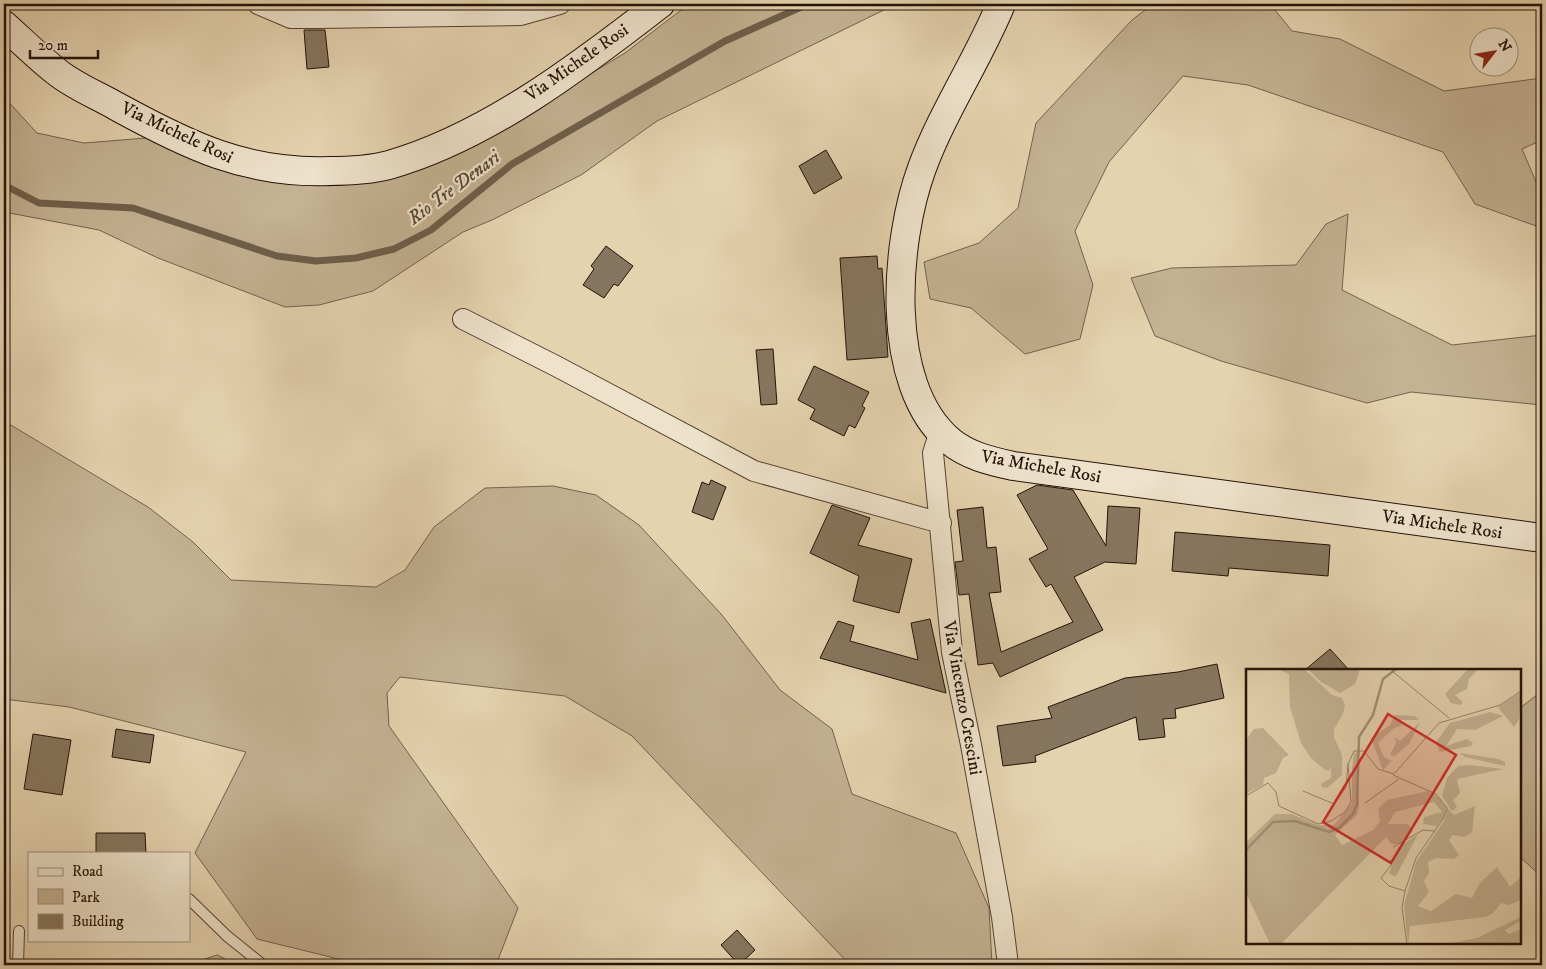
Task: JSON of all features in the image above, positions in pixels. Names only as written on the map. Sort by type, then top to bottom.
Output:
[{"type":"street","points":[[258,4],[291,18],[521,15],[560,4]]},
{"type":"street","name":"Via Michele Rosi","points":[[4,24],[58,73],[151,125],[192,144],[216,154],[267,168],[334,171],[387,165],[458,139],[509,111],[613,40],[660,4]]},
{"type":"street","name":"Via Michele Rosi","points":[[1002,4],[936,134],[922,167],[913,194],[905,240],[900,302],[903,338],[914,383],[922,402],[940,431],[951,442],[966,452],[989,461],[1013,466],[1542,538]]},
{"type":"street","points":[[463,319],[754,471],[941,523]]},
{"type":"street","name":"Via Vincenzo Crescini","points":[[940,431],[933,452],[952,652],[973,754],[1002,917],[1008,965]]},
{"type":"lane","points":[[190,900],[227,936],[263,965]]},
{"type":"lane","points":[[18,965],[19,931]]},
{"type":"green space","points":[[689,4],[896,4],[657,121],[581,175],[492,220],[463,232],[373,291],[319,305],[285,307],[158,258],[99,230],[4,212],[4,97],[37,133],[84,143],[146,138],[253,177],[330,186],[380,178],[484,138],[625,53]]},
{"type":"green space","points":[[1153,4],[1270,4],[1292,31],[1340,39],[1444,91],[1542,78],[1542,140],[1522,149],[1542,196],[1536,226],[1475,204],[1443,152],[1248,85],[1183,76],[1109,162],[1075,231],[1093,285],[1080,339],[1025,354],[971,308],[930,299],[924,262],[979,243],[1018,208],[1036,123],[1132,20]]},
{"type":"green space","points":[[1348,214],[1342,290],[1452,345],[1542,335],[1542,405],[1411,392],[1367,403],[1221,361],[1155,336],[1131,278],[1172,268],[1296,265],[1326,224]]},
{"type":"green space","points":[[4,421],[148,507],[193,542],[231,580],[376,587],[405,570],[434,527],[485,488],[553,486],[596,495],[639,525],[722,615],[780,690],[832,729],[852,794],[956,833],[989,908],[992,965],[850,965],[632,736],[565,696],[400,677],[387,693],[389,726],[518,908],[496,965],[363,965],[257,939],[195,853],[246,752],[69,707],[4,699]]},
{"type":"green space","points":[[1542,691],[1542,877],[1521,858],[1521,707]]},
{"type":"green space","points":[[217,955],[238,965],[187,965]]},
{"type":"building","points":[[304,30],[325,30],[329,67],[307,69]]},
{"type":"building","points":[[826,150],[842,178],[814,194],[799,166]]},
{"type":"building","points":[[606,246],[633,266],[618,286],[614,284],[604,298],[583,285],[594,269],[591,266]]},
{"type":"building","points":[[877,256],[878,269],[882,268],[888,357],[847,360],[840,258]]},
{"type":"building","points":[[773,349],[777,404],[761,405],[756,350]]},
{"type":"building","points":[[814,366],[869,392],[862,406],[865,408],[855,428],[849,425],[844,436],[810,419],[815,409],[798,400]]},
{"type":"building","points":[[711,480],[726,487],[713,520],[692,512],[702,482],[709,485]]},
{"type":"building","points":[[1037,485],[1073,490],[1106,546],[1108,506],[1140,508],[1136,564],[1105,562],[1074,577],[1103,630],[1000,677],[993,663],[978,665],[969,594],[959,595],[955,562],[963,561],[957,510],[983,507],[987,548],[996,547],[1001,592],[989,593],[1001,652],[1073,622],[1051,584],[1046,587],[1029,559],[1048,549],[1017,495]]},
{"type":"building","points":[[832,505],[870,518],[858,545],[912,559],[899,613],[853,601],[859,576],[810,553]]},
{"type":"building","points":[[1175,532],[1330,545],[1328,576],[1229,568],[1228,576],[1172,571]]},
{"type":"building","points":[[930,619],[946,693],[820,658],[838,621],[854,626],[850,641],[918,660],[911,623]]},
{"type":"building","points":[[1330,649],[1348,669],[1306,669]]},
{"type":"building","points":[[1217,664],[1224,698],[1175,709],[1176,718],[1163,719],[1165,737],[1139,740],[1136,717],[1035,756],[1036,762],[1003,766],[997,726],[1052,718],[1048,707],[1125,678],[1178,672]]},
{"type":"building","points":[[116,729],[154,735],[150,763],[112,757]]},
{"type":"building","points":[[33,734],[71,740],[62,795],[24,789]]},
{"type":"building","points":[[96,833],[145,833],[146,852],[96,852]]},
{"type":"building","points":[[737,930],[755,950],[739,965],[721,945]]},
{"type":"waterway","name":"Rio Tre Denari","points":[[4,185],[39,203],[133,208],[277,256],[316,261],[356,258],[394,249],[431,230],[512,164],[725,41],[808,4]]}]
